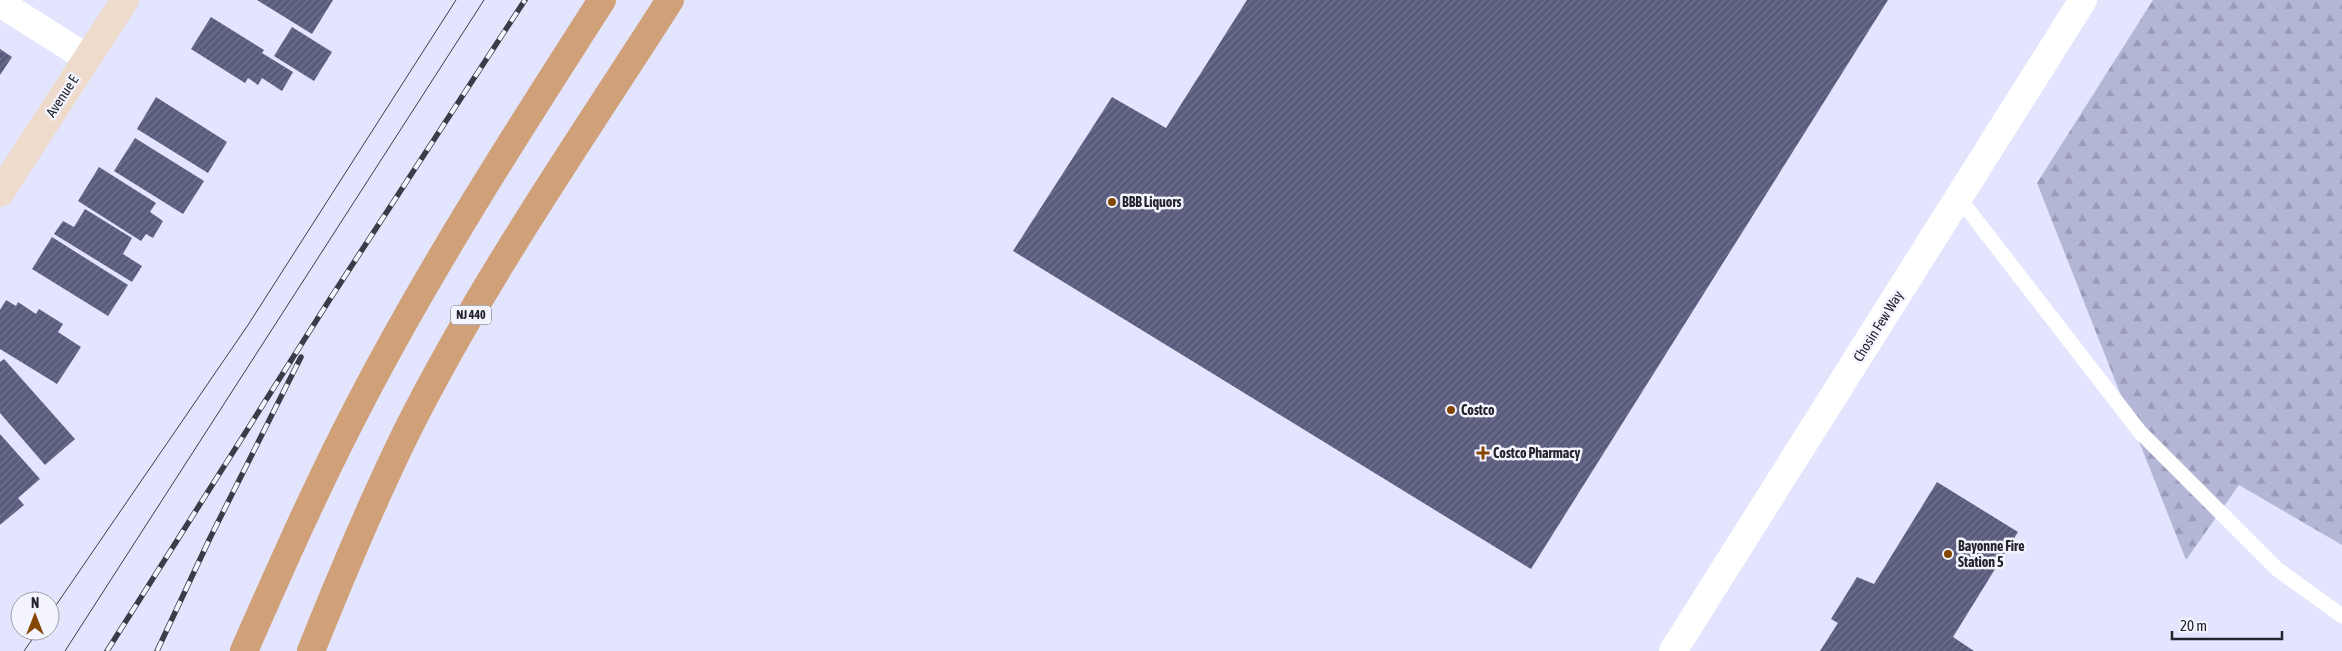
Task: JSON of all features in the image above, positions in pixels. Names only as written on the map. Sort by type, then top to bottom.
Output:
[{"type":"highway","points":[[244,651],[292,542],[361,401],[443,255],[602,0]]},
{"type":"highway","name":"NJ 440","points":[[311,651],[346,563],[408,429],[488,285],[670,0]]},
{"type":"main road","name":"Avenue E","points":[[0,193],[124,0]]},
{"type":"street","name":"Chosin Few Way","points":[[1673,651],[2083,0]]},
{"type":"street","points":[[0,3],[87,58]]},
{"type":"lane","points":[[1959,198],[2140,432],[2277,569],[2342,616]]},
{"type":"green space","points":[[2153,0],[2342,0],[2342,545],[2239,485],[2186,560],[2037,183]]},
{"type":"building","points":[[257,0],[333,0],[312,34]]},
{"type":"building","name":"Costco","points":[[1247,0],[1888,0],[1531,569],[1013,251],[1112,97],[1166,128]]},
{"type":"building","points":[[211,17],[264,50],[262,53],[293,72],[282,91],[262,78],[258,85],[248,78],[245,83],[191,49]]},
{"type":"building","points":[[292,27],[332,52],[314,81],[274,56]]},
{"type":"building","points":[[0,49],[12,57],[0,75]]},
{"type":"building","points":[[156,97],[227,142],[208,173],[137,129]]},
{"type":"building","points":[[135,138],[204,181],[183,214],[114,171]]},
{"type":"building","points":[[99,167],[156,203],[150,212],[163,221],[153,238],[146,234],[141,241],[78,201]]},
{"type":"building","points":[[85,209],[132,238],[123,254],[142,266],[132,282],[54,234],[63,221],[74,227]]},
{"type":"building","points":[[52,237],[128,285],[108,316],[32,269]]},
{"type":"building","points":[[6,300],[16,306],[18,302],[36,314],[39,309],[63,324],[58,332],[81,347],[57,384],[0,349],[0,310]]},
{"type":"building","points":[[4,359],[75,439],[45,465],[0,413],[0,362]]},
{"type":"building","points":[[0,434],[40,479],[18,498],[24,505],[0,525]]},
{"type":"building","name":"Bayonne Fire Station 5","points":[[1937,482],[2018,532],[1953,637],[1974,651],[1820,651],[1838,623],[1831,619],[1857,577],[1874,584]]},
{"type":"tram line","points":[[60,599],[248,325],[456,0]]},
{"type":"tram line","points":[[65,651],[484,0]]},
{"type":"tram line","points":[[24,651],[31,641]]},
{"type":"railway","points":[[107,651],[330,299],[525,0]]},
{"type":"railway","points":[[157,651],[210,538],[301,357]]},
{"type":"place","name":"BBB Liquors","points":[[1112,202]]},
{"type":"place","name":"Costco","points":[[1451,410]]},
{"type":"place","name":"Costco Pharmacy","points":[[1483,453]]},
{"type":"place","name":"Bayonne Fire Station 5","points":[[1948,554]]}]
